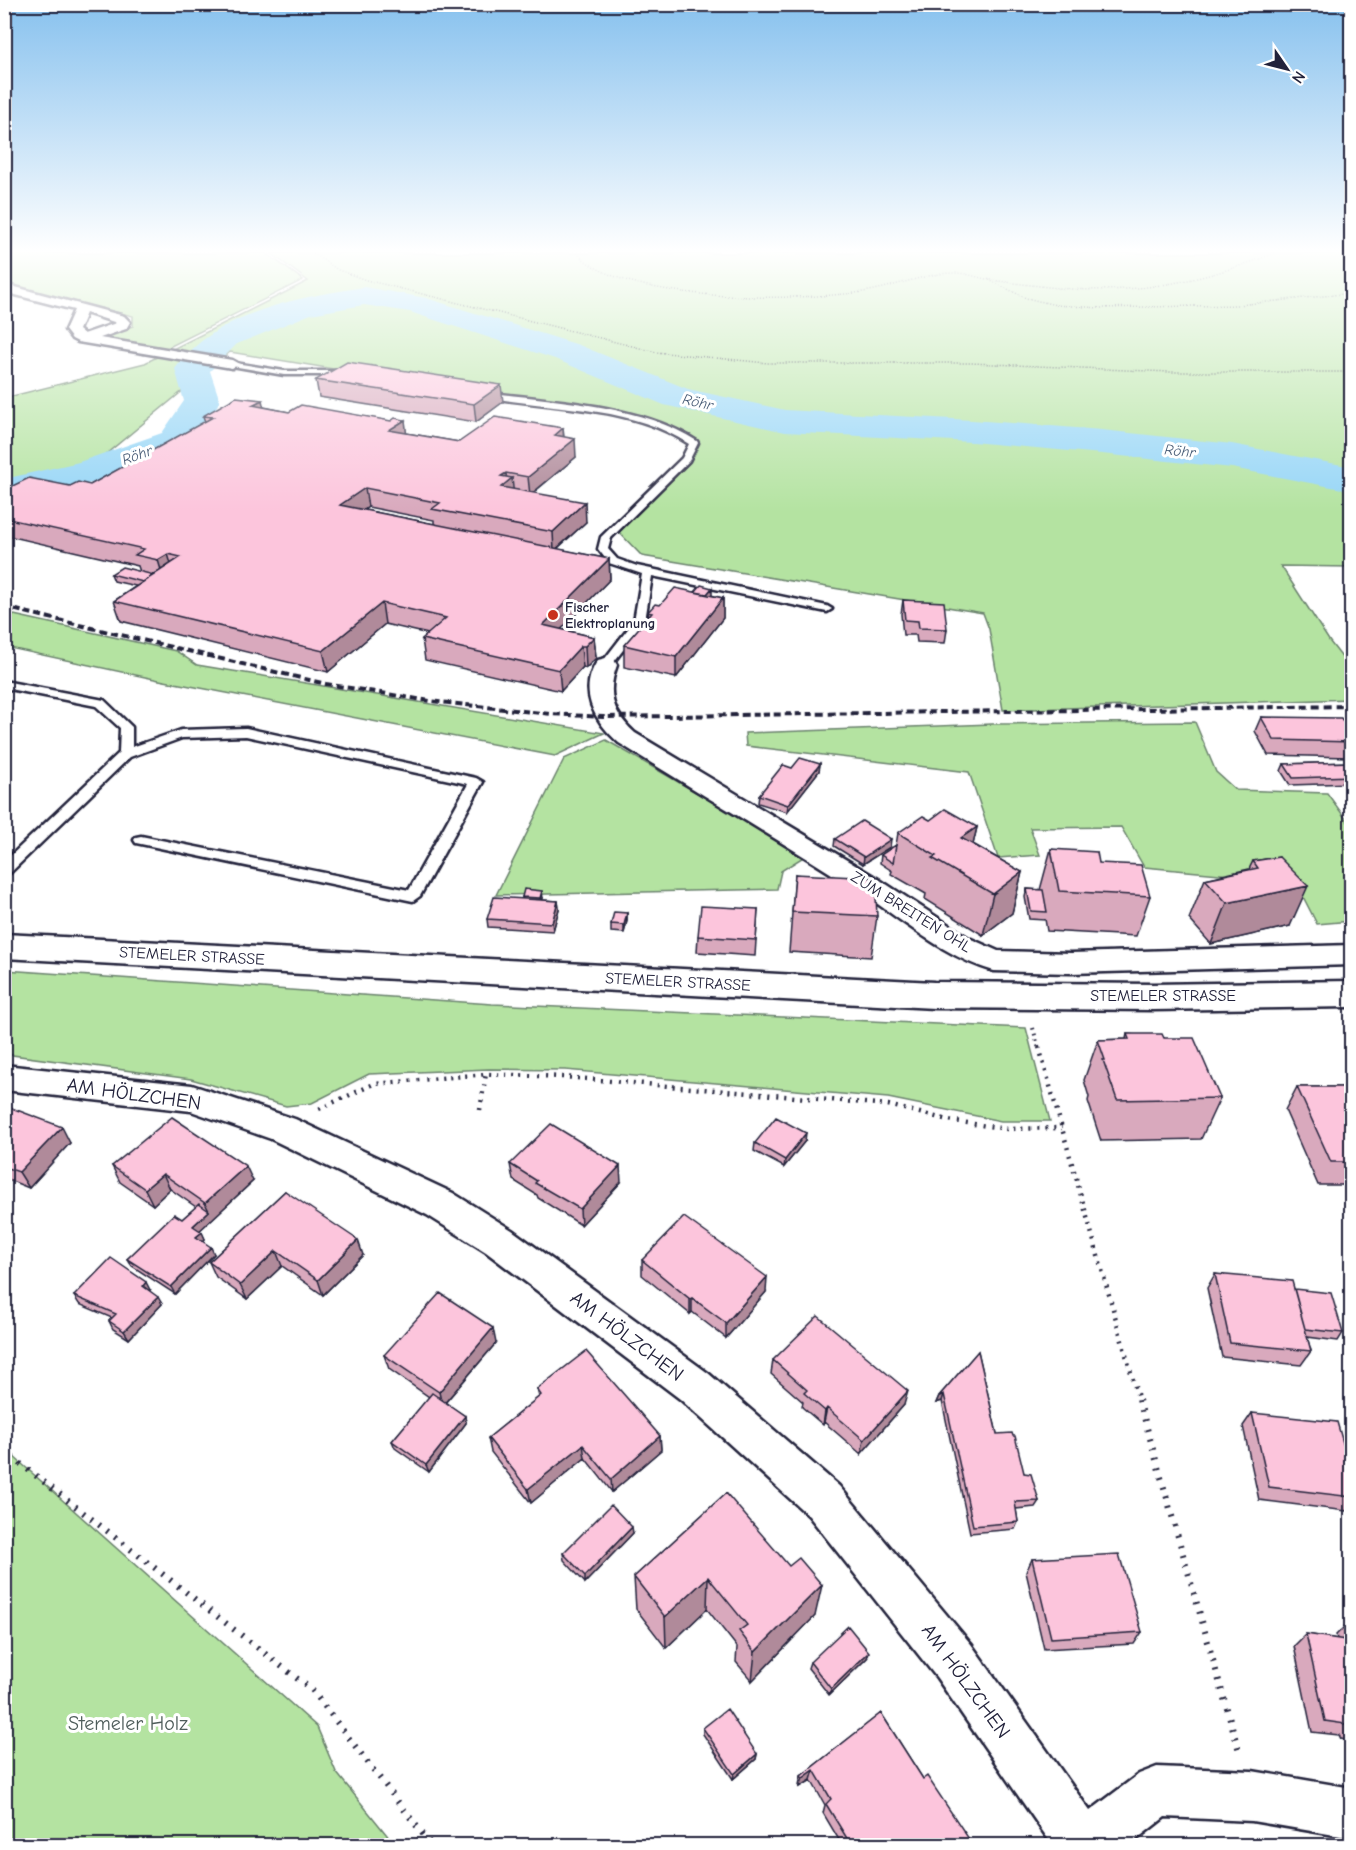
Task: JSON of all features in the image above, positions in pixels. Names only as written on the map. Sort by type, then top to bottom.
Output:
[{"type":"main road","name":"STEMELER STRASSE","points":[[4,946],[934,995],[1352,994]]},
{"type":"street","points":[[85,339],[232,364]]},
{"type":"street","name":"ZUM BREITEN OHL","points":[[606,665],[599,679],[602,706],[611,725],[627,738],[860,880],[959,945],[994,961],[1071,963],[1352,955]]},
{"type":"street","name":"AM HÖLZCHEN","points":[[4,1077],[192,1098],[283,1129],[440,1204],[499,1241],[694,1386],[824,1501],[954,1660],[1085,1845]]},
{"type":"street","points":[[1085,1845],[1157,1792],[1252,1796],[1352,1812]]},
{"type":"lane","points":[[232,364],[284,373],[360,375]]},
{"type":"lane","points":[[477,393],[639,419],[686,435],[694,443],[686,459],[606,537],[603,549],[613,561],[647,573],[827,609]]},
{"type":"lane","points":[[606,665],[639,621],[647,573]]},
{"type":"lane","points":[[4,684],[100,704],[126,726],[125,754]]},
{"type":"lane","points":[[4,872],[125,754],[181,734],[246,732],[476,782],[413,896],[141,840]]},
{"type":"path","points":[[599,339],[656,352],[767,363],[971,363],[1170,372],[1352,372]]},
{"type":"path","points":[[1024,996],[1252,1796]]},
{"type":"path","points":[[283,1129],[327,1105],[374,1084],[486,1074],[564,1077],[888,1105],[948,1120],[1007,1129],[1062,1128]]},
{"type":"path","points":[[480,1110],[486,1074]]},
{"type":"path","points":[[4,1451],[312,1690],[432,1845]]},
{"type":"green space","points":[[109,339],[184,339],[165,349]]},
{"type":"green space","points":[[192,339],[1351,339],[1351,567],[1281,566],[1330,642],[1351,669],[1351,699],[1003,710],[989,629],[983,613],[642,556],[614,527],[696,450],[661,423],[230,352],[84,472],[5,494],[4,398],[145,363]]},
{"type":"green space","points":[[5,613],[176,651],[197,665],[604,733],[555,756],[159,680],[5,647]]},
{"type":"green space","points":[[1195,722],[1216,772],[1236,790],[1327,793],[1351,826],[1351,921],[1317,924],[1295,881],[1144,867],[1121,827],[1030,828],[1040,855],[998,858],[969,772],[746,746],[745,733],[992,724]]},
{"type":"green space","points":[[606,740],[805,856],[781,871],[777,889],[496,895],[564,759]]},
{"type":"green space","points":[[5,970],[492,1004],[1026,1028],[1050,1121],[1001,1121],[888,1098],[565,1070],[489,1069],[369,1074],[312,1103],[286,1106],[191,1079],[5,1054]]},
{"type":"green space","name":"Stemeler Holz","points":[[4,1448],[317,1727],[336,1772],[395,1845],[5,1845]]},
{"type":"building","points":[[347,362],[501,385],[474,404],[316,380]]},
{"type":"building","points":[[236,397],[262,400],[252,405],[289,412],[301,405],[391,421],[395,418],[405,420],[389,430],[459,442],[495,417],[563,428],[555,435],[575,439],[528,477],[506,473],[501,476],[512,478],[501,487],[585,502],[553,532],[432,509],[440,503],[365,488],[340,505],[609,559],[543,625],[594,637],[585,646],[581,646],[559,670],[422,639],[446,618],[382,603],[323,651],[114,601],[181,557],[168,554],[158,560],[135,555],[144,549],[4,518],[4,490],[29,478],[70,486],[78,482],[90,485],[213,417],[203,416]]},
{"type":"building","points":[[122,567],[154,575],[143,582],[111,574]]},
{"type":"building","points":[[701,585],[712,588],[707,594],[695,592]]},
{"type":"building","points":[[675,588],[723,598],[676,657],[624,645],[652,613],[648,612],[655,604],[660,605]]},
{"type":"building","points":[[903,600],[944,602],[947,629],[919,628],[918,621],[905,620]]},
{"type":"building","points":[[1261,717],[1341,718],[1352,735],[1352,742],[1274,740]]},
{"type":"building","points":[[800,758],[820,764],[788,805],[759,795],[783,765],[792,768]]},
{"type":"building","points":[[1352,762],[1352,776],[1293,778],[1284,764]]},
{"type":"building","points":[[945,809],[977,827],[961,838],[1022,872],[993,894],[932,858],[936,856],[898,833],[923,816],[930,820]]},
{"type":"building","points":[[862,821],[891,839],[864,857],[835,839]]},
{"type":"building","points":[[896,845],[893,863],[881,855]]},
{"type":"building","points":[[1051,849],[1097,852],[1099,863],[1141,865],[1150,896],[1059,891]]},
{"type":"building","points":[[1279,857],[1308,886],[1227,903],[1205,879],[1258,868],[1253,861]]},
{"type":"building","points":[[795,874],[875,878],[877,916],[792,912]]},
{"type":"building","points":[[524,889],[542,891],[540,898],[522,897]]},
{"type":"building","points":[[1027,889],[1043,890],[1047,912],[1031,911]]},
{"type":"building","points":[[494,897],[558,901],[552,923],[487,919]]},
{"type":"building","points":[[701,906],[758,909],[756,940],[698,936]]},
{"type":"building","points":[[614,912],[627,913],[624,925],[611,924]]},
{"type":"building","points":[[1127,1034],[1162,1034],[1164,1038],[1194,1038],[1220,1098],[1117,1100],[1098,1040],[1129,1039]]},
{"type":"building","points":[[1297,1087],[1352,1087],[1352,1162],[1331,1162]]},
{"type":"building","points":[[9,1107],[62,1127],[19,1172],[4,1167],[4,1112]]},
{"type":"building","points":[[172,1117],[246,1166],[205,1203],[163,1174],[145,1189],[112,1166]]},
{"type":"building","points":[[776,1117],[806,1133],[785,1160],[755,1143]]},
{"type":"building","points":[[551,1124],[620,1166],[580,1209],[535,1183],[537,1181],[510,1164]]},
{"type":"building","points":[[285,1191],[358,1240],[318,1280],[276,1251],[240,1285],[209,1262]]},
{"type":"building","points":[[199,1204],[209,1211],[193,1226],[202,1232],[196,1237],[211,1247],[171,1287],[127,1259],[174,1214],[182,1219]]},
{"type":"building","points":[[684,1217],[767,1277],[726,1323],[692,1298],[690,1299],[642,1260]]},
{"type":"building","points":[[111,1258],[146,1282],[143,1286],[158,1297],[124,1331],[109,1321],[116,1314],[74,1296]]},
{"type":"building","points":[[1215,1274],[1292,1281],[1311,1351],[1230,1343]]},
{"type":"building","points":[[1294,1289],[1331,1293],[1343,1333],[1305,1329]]},
{"type":"building","points":[[440,1293],[493,1328],[439,1392],[384,1355]]},
{"type":"building","points":[[818,1316],[908,1391],[864,1440],[827,1408],[825,1411],[804,1393],[807,1390],[773,1360]]},
{"type":"building","points":[[586,1351],[660,1436],[611,1479],[583,1445],[528,1489],[488,1438],[541,1395],[537,1389]]},
{"type":"building","points":[[978,1351],[997,1434],[1012,1433],[1015,1436],[1024,1473],[1031,1474],[1039,1501],[1015,1502],[1018,1522],[973,1526],[944,1394],[939,1396]]},
{"type":"building","points":[[432,1393],[465,1416],[426,1465],[392,1441]]},
{"type":"building","points":[[1252,1413],[1337,1422],[1352,1474],[1352,1497],[1269,1487]]},
{"type":"building","points":[[726,1493],[789,1566],[799,1558],[822,1585],[755,1652],[739,1631],[747,1625],[708,1577],[665,1617],[634,1577]]},
{"type":"building","points":[[611,1505],[632,1527],[585,1576],[563,1553]]},
{"type":"building","points":[[1119,1554],[1142,1632],[1051,1638],[1032,1559]]},
{"type":"building","points":[[1348,1623],[1352,1623],[1352,1635]]},
{"type":"building","points":[[848,1626],[869,1652],[831,1689],[810,1662]]},
{"type":"building","points":[[1306,1634],[1352,1641],[1352,1725],[1325,1721]]},
{"type":"building","points":[[727,1709],[757,1754],[734,1774],[703,1728]]},
{"type":"building","points":[[881,1713],[923,1779],[927,1776],[971,1842],[967,1845],[851,1845],[826,1804],[831,1799],[814,1770],[803,1778],[801,1776]]},
{"type":"waterway","name":"Röhr","points":[[4,491],[90,472],[176,441],[202,401],[192,369],[224,339]]},
{"type":"waterway","name":"Röhr","points":[[527,339],[567,352],[677,397],[785,421],[972,431],[1102,442],[1232,456],[1352,479]]},
{"type":"railway","points":[[4,607],[326,684],[430,701],[551,714],[603,717],[1352,706]]},
{"type":"place","name":"Fischer Elektroplanung","points":[[553,615]]}]
